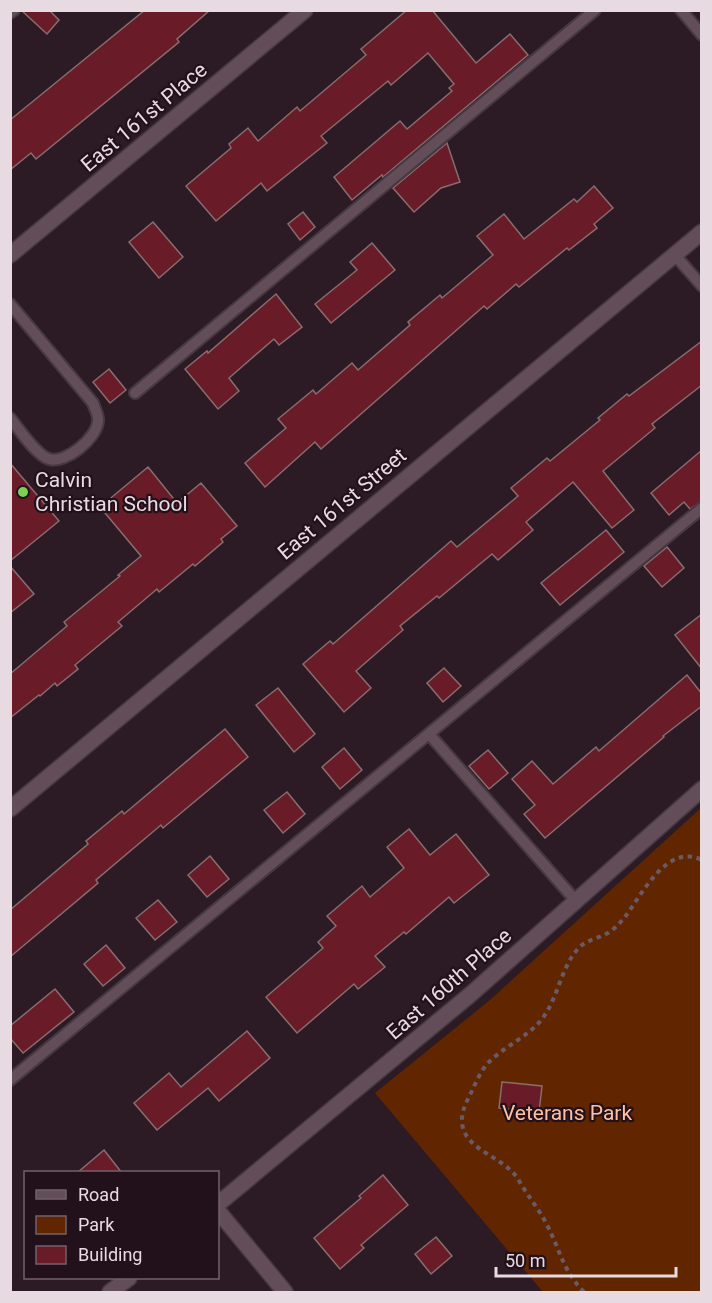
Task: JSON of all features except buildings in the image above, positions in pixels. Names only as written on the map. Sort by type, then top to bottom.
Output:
[{"type":"street","name":"East 161st Place","points":[[10,255],[305,10]]},
{"type":"street","name":"East 161st Street","points":[[10,809],[702,232]]},
{"type":"street","name":"East 160th Place","points":[[219,1203],[471,994],[702,789]]},
{"type":"street","points":[[219,1212],[285,1293]]},
{"type":"street","points":[[111,1293],[128,1279]]},
{"type":"lane","points":[[135,393],[595,10]]},
{"type":"lane","points":[[681,10],[702,35]]},
{"type":"lane","points":[[674,254],[702,286]]},
{"type":"lane","points":[[10,304],[93,403],[99,420],[95,432],[75,451],[62,459],[50,459],[41,454],[10,418]]},
{"type":"lane","points":[[10,1080],[702,508]]},
{"type":"lane","points":[[429,734],[576,901]]},
{"type":"path","points":[[584,1293],[572,1280],[562,1263],[548,1226],[514,1172],[467,1137],[462,1127],[464,1107],[480,1074],[489,1062],[541,1020],[555,999],[575,951],[582,945],[607,934],[618,924],[645,886],[660,870],[673,861],[687,857],[702,860]]},
{"type":"green space","name":"Veterans Park","points":[[701,808],[701,1292],[543,1292],[375,1093],[490,1000]]},
{"type":"place","name":"Calvin Christian School","points":[[23,492]]}]
